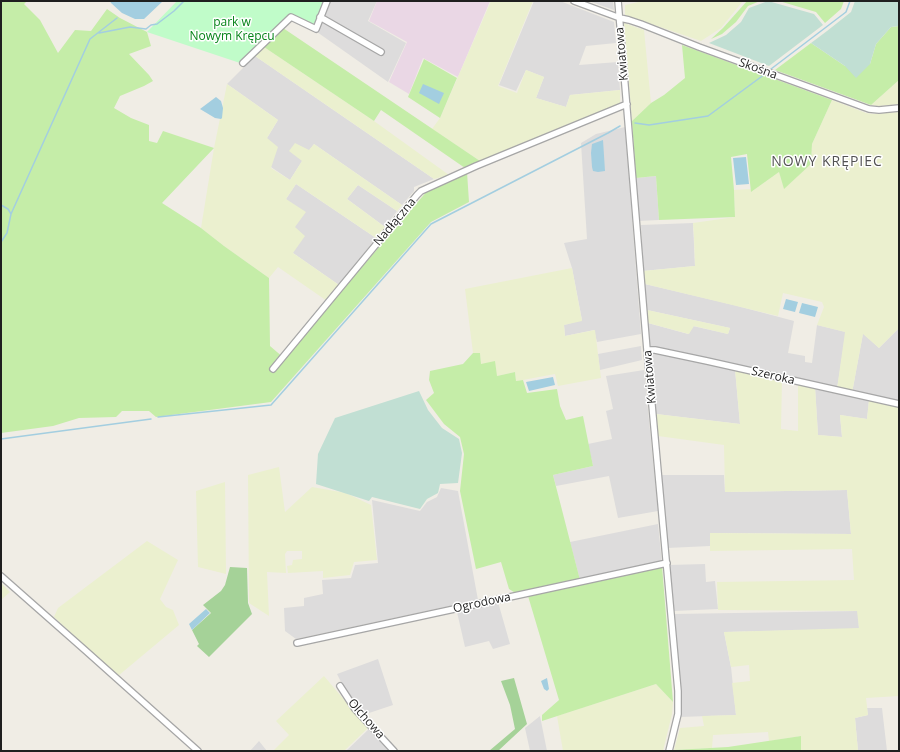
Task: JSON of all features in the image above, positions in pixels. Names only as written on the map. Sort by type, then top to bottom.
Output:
[{"type":"street","points":[[243,63],[291,17],[316,29],[327,1]]},
{"type":"street","name":"Skośna","points":[[574,1],[641,24],[699,47],[872,110],[899,108]]},
{"type":"street","name":"Kwiatowa","points":[[618,1],[647,350],[679,704],[669,751]]},
{"type":"street","points":[[320,17],[381,52]]},
{"type":"street","name":"Nadłączna","points":[[273,369],[421,191],[476,166],[627,104]]},
{"type":"street","name":"Szeroka","points":[[647,350],[670,353],[899,404]]},
{"type":"street","name":"Ogrodowa","points":[[297,643],[667,563]]},
{"type":"street","points":[[1,576],[198,751]]},
{"type":"street","name":"Olchowa","points":[[340,686],[355,709],[394,751]]},
{"type":"shaded area","points":[[329,1],[377,1],[368,21],[406,43],[388,82],[317,32]]},
{"type":"shaded area","points":[[377,1],[490,1],[458,77],[423,58],[409,94],[389,82],[407,42],[369,21]]},
{"type":"shaded area","points":[[534,1],[560,1],[614,22],[616,43],[586,46],[579,65],[618,62],[620,90],[570,95],[566,107],[536,98],[544,77],[526,70],[516,91],[499,85]]},
{"type":"shaded area","points":[[589,1],[613,1],[614,10]]},
{"type":"shaded area","points":[[255,56],[434,179],[414,187],[414,191],[402,205],[314,144],[290,180],[271,167],[267,138],[278,120],[227,84]]},
{"type":"shaded area","points":[[625,127],[641,334],[597,342],[594,330],[565,336],[564,325],[582,320],[572,268],[564,243],[587,239],[581,143],[596,134]]},
{"type":"shaded area","points":[[656,176],[659,220],[638,221],[636,178]]},
{"type":"shaded area","points":[[296,184],[376,238],[339,285],[293,253],[294,227],[286,199]]},
{"type":"shaded area","points":[[358,185],[397,211],[385,227],[347,199]]},
{"type":"shaded area","points":[[693,223],[695,266],[643,271],[641,225]]},
{"type":"shaded area","points":[[645,284],[794,321],[788,353],[805,356],[805,362],[812,363],[817,325],[846,332],[837,389],[739,365],[648,347],[648,323],[688,334],[693,326],[728,334],[730,328],[647,310]]},
{"type":"shaded area","points":[[899,328],[899,403],[852,393],[863,333],[879,348]]},
{"type":"shaded area","points":[[641,346],[642,360],[600,370],[598,354]]},
{"type":"shaded area","points":[[653,352],[735,369],[740,424],[656,414],[650,354]]},
{"type":"shaded area","points":[[644,370],[658,511],[618,518],[609,476],[556,486],[553,475],[593,466],[588,444],[612,439],[606,411],[613,409],[606,376]]},
{"type":"shaded area","points":[[815,387],[869,400],[867,419],[840,415],[842,437],[818,435]]},
{"type":"shaded area","points":[[661,475],[724,475],[725,492],[847,490],[851,534],[710,533],[710,546],[667,548]]},
{"type":"shaded area","points":[[441,488],[458,491],[478,600],[296,639],[285,631],[284,608],[304,606],[304,598],[323,594],[322,580],[351,578],[355,565],[378,563],[372,500],[420,511],[427,502],[437,497]]},
{"type":"shaded area","points":[[658,524],[662,563],[580,580],[570,542]]},
{"type":"shaded area","points":[[705,564],[706,582],[715,581],[718,609],[674,611],[669,565]]},
{"type":"shaded area","points":[[498,602],[510,644],[493,649],[489,641],[465,647],[457,612]]},
{"type":"shaded area","points":[[858,611],[859,629],[724,632],[731,667],[736,715],[680,717],[681,702],[674,614]]},
{"type":"shaded area","points":[[378,659],[393,705],[363,715],[351,702],[337,674]]},
{"type":"shaded area","points":[[867,708],[882,708],[887,751],[858,751],[855,718],[868,715]]},
{"type":"shaded area","points":[[540,716],[547,751],[530,751],[525,728]]},
{"type":"shaded area","points":[[370,728],[391,751],[346,751]]},
{"type":"shaded area","points":[[259,741],[267,751],[250,751]]},
{"type":"green space","points":[[1,1],[27,1],[24,4],[40,20],[58,53],[75,30],[91,31],[107,9],[120,18],[147,32],[151,46],[129,54],[153,81],[120,96],[114,108],[131,118],[149,125],[149,141],[157,143],[163,131],[214,148],[162,203],[201,228],[269,278],[270,346],[284,358],[428,190],[467,172],[469,202],[431,222],[271,402],[156,417],[149,411],[122,411],[116,417],[79,418],[53,426],[1,433]]},
{"type":"green space","name":"park w Nowym Krępcu","points":[[177,1],[324,1],[314,26],[290,14],[240,63],[147,32]]},
{"type":"green space","points":[[491,1],[533,1],[498,86],[517,93],[526,70],[544,77],[536,98],[566,107],[570,95],[620,90],[620,104],[480,161],[432,129],[440,118]]},
{"type":"green space","points":[[643,1],[743,1],[721,28],[701,41],[625,15],[625,5]]},
{"type":"green space","points":[[747,1],[760,1],[748,6],[736,22],[722,34],[711,39],[723,28]]},
{"type":"green space","points":[[768,1],[814,14],[823,25],[769,66],[709,43],[726,35],[741,22],[749,8]]},
{"type":"green space","points":[[779,1],[844,1],[841,9],[825,23],[816,12]]},
{"type":"green space","points":[[855,1],[899,1],[899,26],[891,27],[876,44],[870,64],[856,78],[845,66],[811,43],[851,12]]},
{"type":"green space","points":[[624,23],[644,30],[651,103],[632,121]]},
{"type":"green space","points":[[899,26],[899,80],[871,105],[775,70],[811,43],[845,66],[870,64],[876,44],[891,27]]},
{"type":"green space","points":[[283,28],[480,161],[465,168],[381,110],[374,121],[264,47]]},
{"type":"green space","points":[[682,45],[832,100],[812,144],[811,164],[784,189],[779,172],[751,192],[747,154],[731,157],[735,217],[659,220],[656,176],[636,178],[632,121],[651,103],[664,95],[685,78]]},
{"type":"green space","points":[[264,47],[374,121],[449,175],[434,179],[255,56]]},
{"type":"green space","points":[[424,59],[457,78],[440,118],[408,97]]},
{"type":"green space","points":[[899,80],[899,104],[879,106],[871,105]]},
{"type":"green space","points":[[227,84],[278,120],[267,138],[278,147],[271,168],[290,180],[302,161],[289,151],[295,143],[309,150],[314,144],[402,205],[397,211],[358,185],[347,199],[385,227],[376,238],[296,184],[286,199],[306,212],[295,227],[305,236],[293,253],[339,285],[327,301],[278,267],[269,278],[201,228],[214,148]]},
{"type":"green space","points":[[832,100],[866,113],[873,114],[899,112],[899,328],[879,348],[863,334],[852,393],[837,389],[845,332],[817,325],[824,307],[822,302],[783,293],[778,316],[645,284],[643,271],[695,266],[693,223],[735,217],[734,190],[751,189],[751,192],[779,172],[784,188],[811,164],[812,144]]},
{"type":"green space","points":[[572,268],[582,321],[564,325],[565,336],[595,330],[601,378],[558,386],[555,374],[516,381],[515,372],[497,376],[481,364],[480,353],[473,353],[465,289]]},
{"type":"green space","points":[[647,310],[730,328],[728,334],[694,326],[689,334],[648,323]]},
{"type":"green space","points":[[473,353],[480,353],[481,364],[495,361],[497,376],[515,372],[516,381],[523,380],[527,393],[557,389],[560,406],[566,420],[583,416],[593,466],[553,475],[580,580],[517,594],[509,589],[501,562],[476,569],[460,491],[464,454],[460,437],[444,424],[426,400],[434,393],[429,380],[430,371],[463,364]]},
{"type":"green space","points":[[735,369],[782,380],[781,429],[798,431],[798,384],[815,387],[818,435],[842,437],[840,415],[867,419],[869,400],[899,407],[899,696],[866,698],[868,715],[855,718],[858,751],[801,751],[801,736],[769,741],[768,732],[713,735],[712,748],[674,750],[680,728],[704,726],[702,716],[736,715],[732,683],[750,681],[749,665],[731,667],[724,632],[859,628],[857,611],[718,610],[717,582],[854,580],[852,549],[710,551],[710,533],[851,534],[847,490],[725,492],[724,445],[658,436],[656,414],[740,424]]},
{"type":"green space","points":[[419,391],[428,410],[442,428],[459,439],[462,453],[458,483],[440,484],[438,493],[427,499],[420,509],[372,497],[369,501],[316,484],[318,454],[335,418]]},
{"type":"green space","points":[[279,467],[285,512],[312,487],[346,493],[371,505],[377,560],[354,562],[350,575],[323,578],[323,571],[288,573],[287,566],[292,565],[293,560],[302,559],[302,551],[287,551],[285,554],[286,573],[267,572],[269,616],[249,603],[248,475]]},
{"type":"green space","points":[[225,482],[226,574],[198,567],[196,491]]},
{"type":"green space","points":[[147,541],[178,560],[160,599],[166,607],[173,610],[179,625],[118,676],[54,617],[58,608]]},
{"type":"green space","points":[[662,566],[673,702],[656,684],[542,721],[542,715],[559,700],[528,596]]},
{"type":"green space","points":[[230,567],[247,568],[248,603],[252,614],[209,657],[197,646],[199,644],[192,630],[211,613],[203,605],[221,591],[225,585]]},
{"type":"green space","points":[[1,583],[10,592],[1,600]]},
{"type":"green space","points":[[324,676],[368,728],[344,751],[273,751],[289,735],[276,721]]},
{"type":"green space","points":[[514,678],[527,724],[498,751],[489,751],[515,729],[510,705],[501,681]]},
{"type":"green space","points":[[656,684],[673,702],[672,714],[663,751],[563,751],[557,716]]},
{"type":"green space","points":[[801,736],[801,751],[674,751],[728,747]]},
{"type":"water","points":[[110,1],[163,1],[144,19],[135,19],[122,13]]},
{"type":"water","points":[[423,84],[444,93],[439,104],[419,93]]},
{"type":"water","points":[[216,97],[221,101],[223,108],[221,119],[215,118],[200,109]]},
{"type":"water","points":[[603,140],[605,171],[593,171],[591,153],[592,144]]},
{"type":"water","points":[[746,157],[749,184],[736,185],[733,158]]},
{"type":"water","points":[[786,299],[798,302],[795,312],[783,309]]},
{"type":"water","points":[[802,303],[818,307],[815,317],[799,313]]},
{"type":"water","points":[[553,377],[555,385],[529,391],[526,382]]},
{"type":"water","points":[[206,609],[210,613],[192,630],[189,624]]},
{"type":"water","points":[[547,678],[549,689],[547,691],[544,689],[541,681]]},
{"type":"waterway","points":[[99,33],[130,27],[146,29],[151,25],[157,24],[184,1]]},
{"type":"waterway","points":[[771,69],[846,12],[850,1]]},
{"type":"waterway","points":[[11,214],[90,39],[117,18]]},
{"type":"waterway","points":[[635,123],[649,125],[708,116],[765,74]]},
{"type":"waterway","points":[[158,417],[271,405],[431,224],[620,126]]},
{"type":"waterway","points":[[1,205],[8,209],[11,214],[7,233],[1,242]]},
{"type":"waterway","points":[[1,439],[151,419]]},
{"type":"district","name":"NOWY KRĘPIEC","points":[[827,162]]}]
